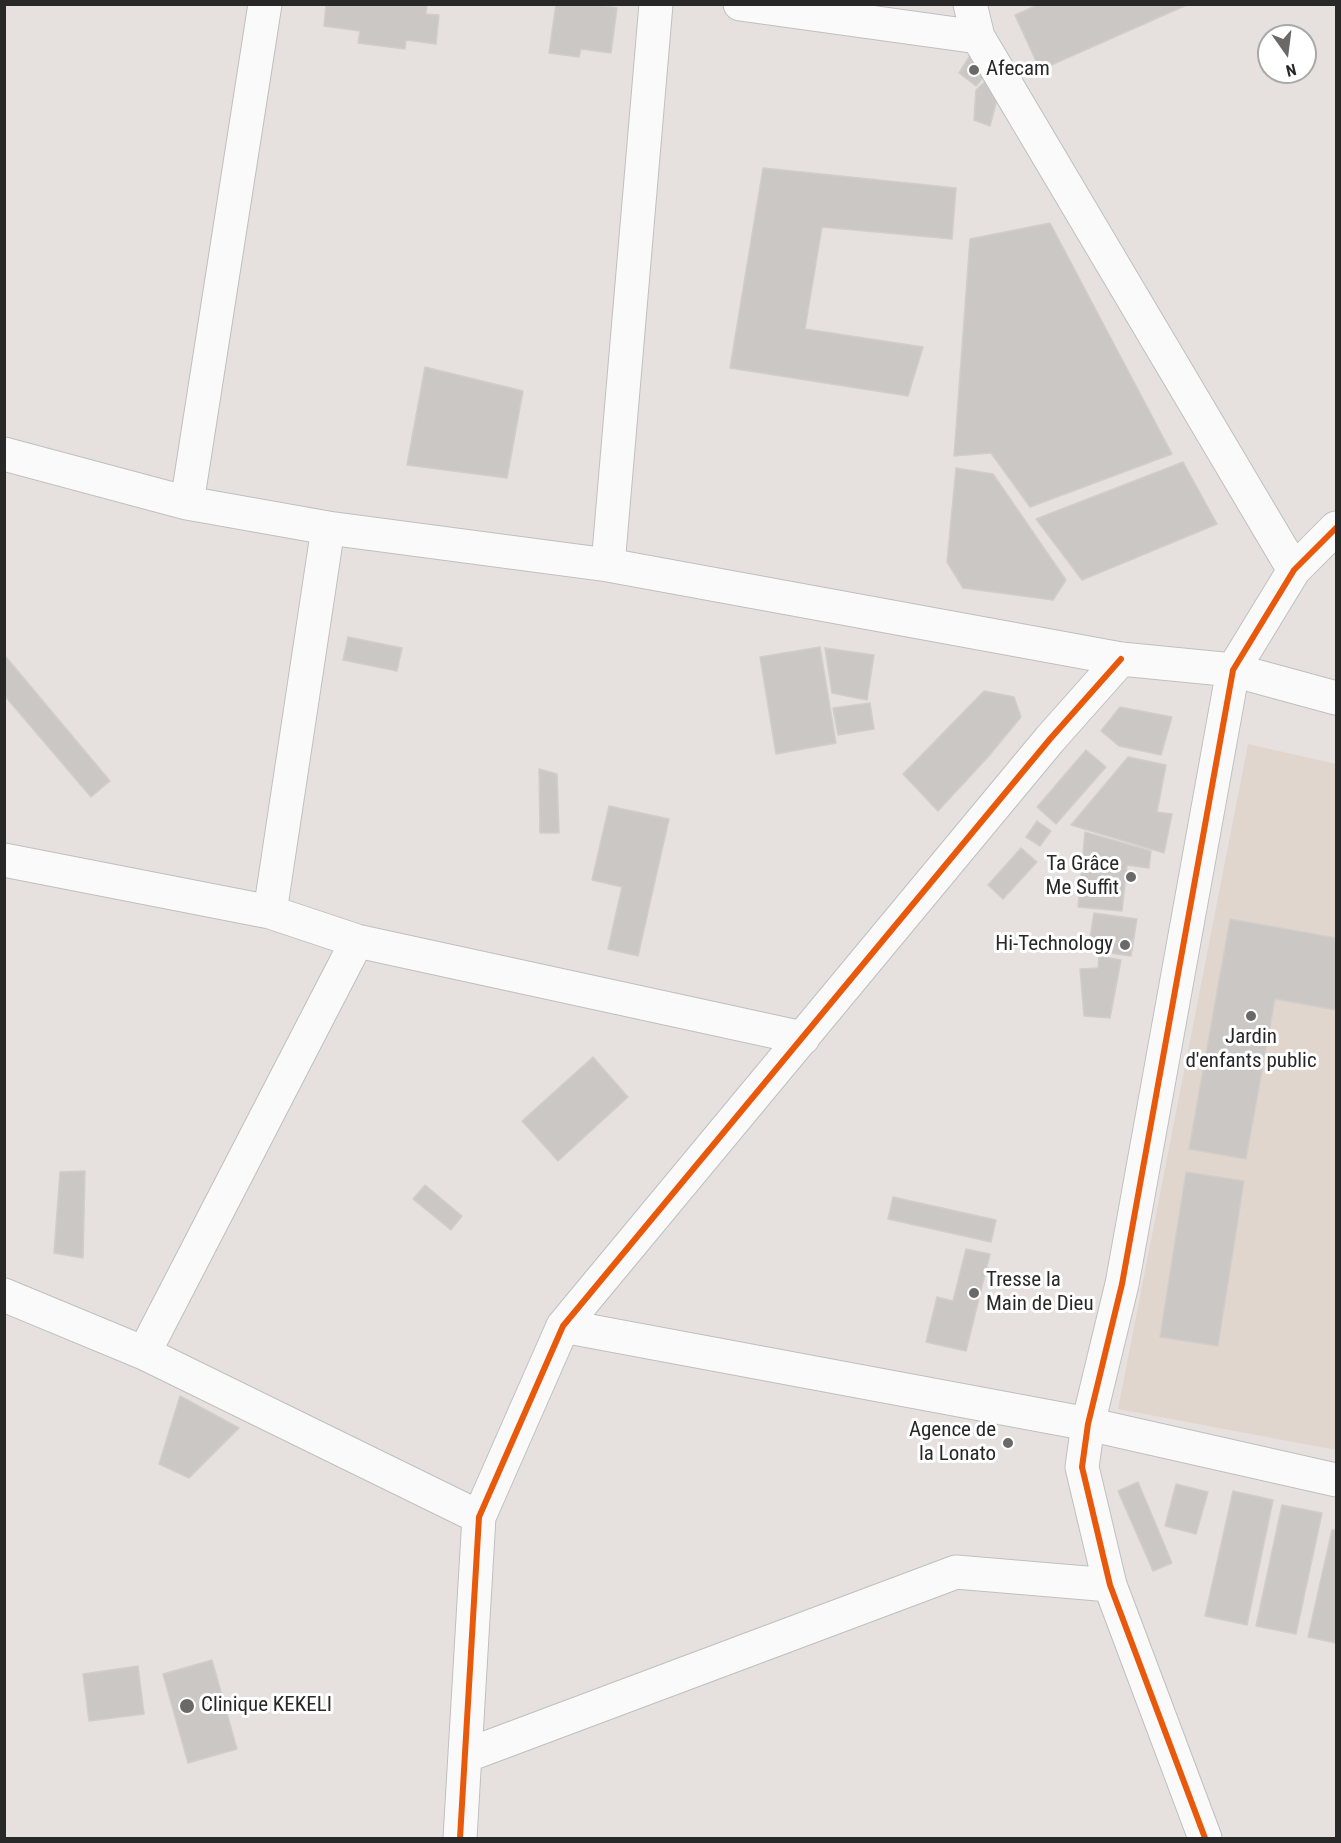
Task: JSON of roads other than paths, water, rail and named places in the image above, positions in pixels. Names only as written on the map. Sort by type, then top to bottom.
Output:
[{"type":"street","points":[[188,502],[265,4]]},
{"type":"street","points":[[608,565],[656,4]]},
{"type":"street","points":[[741,4],[978,38]]},
{"type":"street","points":[[970,4],[978,38],[1294,570]]},
{"type":"street","points":[[4,454],[188,502],[328,528],[608,565],[1121,659],[1233,670],[1336,698]]},
{"type":"street","points":[[270,912],[328,528]]},
{"type":"street","points":[[1205,1839],[1110,1585],[1082,1467],[1088,1424],[1122,1284],[1233,670],[1294,570],[1336,528]]},
{"type":"street","points":[[460,1839],[479,1517],[563,1326],[1050,740],[1121,659]]},
{"type":"street","points":[[4,860],[270,912],[357,940],[803,1038]]},
{"type":"street","points":[[144,1353],[357,940]]},
{"type":"street","points":[[4,1295],[144,1353],[479,1517]]},
{"type":"street","points":[[563,1326],[1088,1424],[1336,1480]]},
{"type":"street","points":[[465,1756],[956,1572],[1110,1585]]},
{"type":"place","name":"Afecam","points":[[974,70]]},
{"type":"place","name":"Ta Grâce Me Suffit","points":[[1131,877]]},
{"type":"place","name":"Hi-Technology","points":[[1125,945]]},
{"type":"place","name":"Jardin d'enfants public","points":[[1251,1016]]},
{"type":"place","name":"Tresse la Main de Dieu","points":[[974,1293]]},
{"type":"place","name":"Agence de la Lonato","points":[[1008,1443]]},
{"type":"place","name":"Clinique KEKELI","points":[[187,1706]]}]
